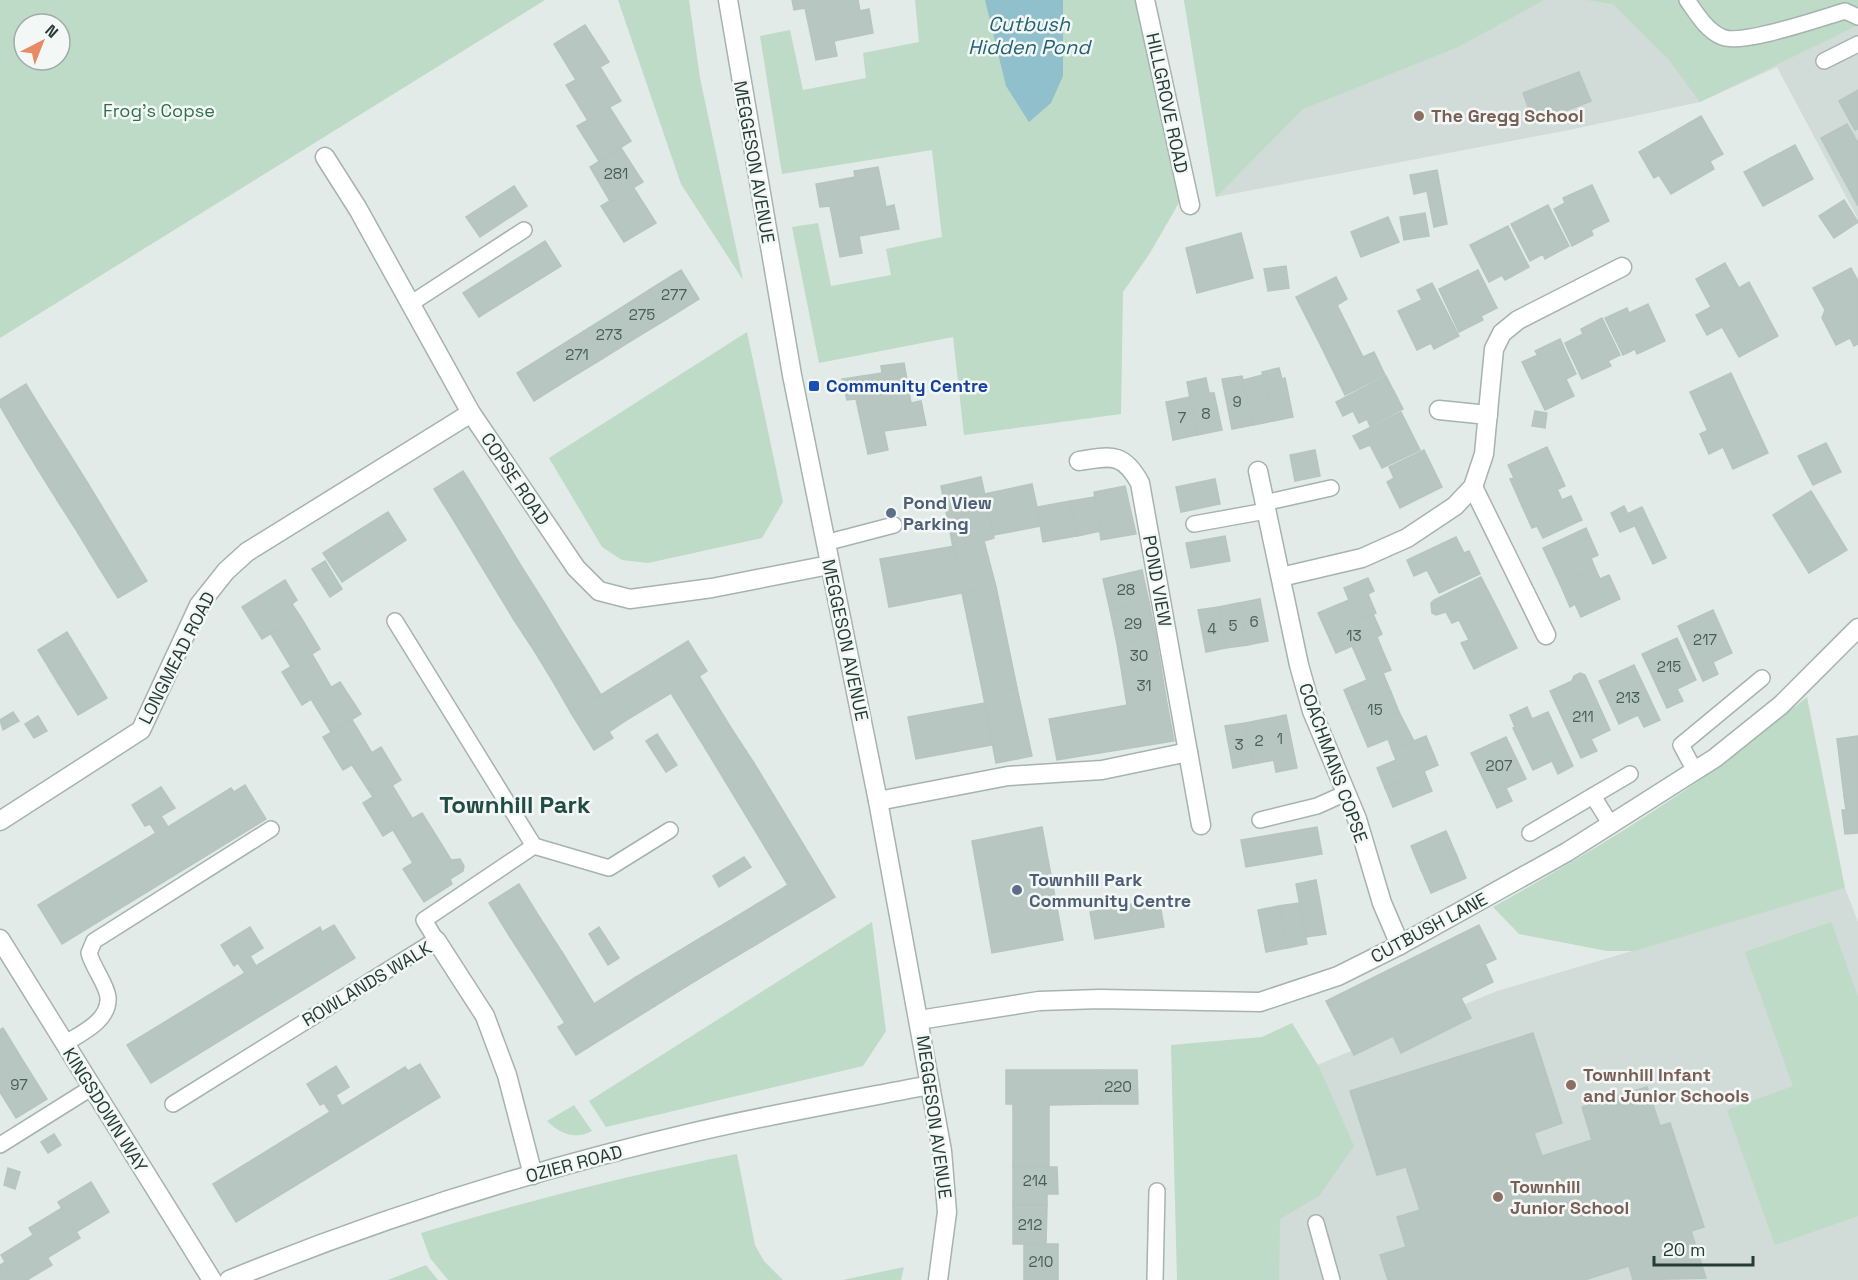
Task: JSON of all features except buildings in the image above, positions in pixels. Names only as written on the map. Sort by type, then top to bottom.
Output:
[{"type":"street","name":"MEGGESON AVENUE","points":[[728,0],[779,303],[829,565],[878,801],[942,1151],[947,1212],[938,1280]]},
{"type":"street","name":"HILLGROVE ROAD","points":[[1145,0],[1190,206]]},
{"type":"street","name":"COPSE ROAD","points":[[325,157],[358,209],[471,413],[576,568],[599,591],[630,599],[712,588],[829,565]]},
{"type":"street","points":[[1281,578],[1362,558],[1407,538],[1455,506],[1473,487],[1484,454],[1494,349],[1502,333],[1518,320],[1622,267]]},
{"type":"street","points":[[1439,410],[1488,415]]},
{"type":"street","name":"LONGMEAD ROAD","points":[[0,821],[141,730],[199,605],[226,571],[247,552],[471,413]]},
{"type":"street","name":"POND VIEW","points":[[1079,461],[1110,456],[1122,460],[1131,466],[1140,483],[1201,825]]},
{"type":"street","name":"COACHMANS COPSE","points":[[1258,471],[1299,665],[1312,711],[1357,819],[1382,903],[1400,945]]},
{"type":"street","points":[[1473,487],[1546,635]]},
{"type":"street","name":"CUTBUSH LANE","points":[[919,1020],[1039,1001],[1100,999],[1260,1002],[1338,976],[1400,945],[1568,852],[1695,771],[1781,705],[1858,628]]},
{"type":"street","points":[[878,801],[1008,776],[1101,770],[1188,752]]},
{"type":"street","name":"KINGSDOWN WAY","points":[[0,939],[212,1280]]},
{"type":"street","name":"ROWLANDS WALK","points":[[436,940],[485,1016],[507,1075],[533,1175]]},
{"type":"street","name":"OZIER ROAD","points":[[229,1280],[343,1234],[533,1175],[696,1132],[930,1085]]},
{"type":"lane","points":[[1687,0],[1709,30],[1724,39],[1746,39],[1845,11],[1858,16]]},
{"type":"lane","points":[[1824,62],[1858,44]]},
{"type":"lane","points":[[410,304],[524,230]]},
{"type":"lane","points":[[1194,525],[1331,488]]},
{"type":"lane","points":[[825,543],[894,525]]},
{"type":"lane","points":[[395,621],[534,846],[609,868],[670,830]]},
{"type":"lane","points":[[1695,771],[1682,745],[1762,678]]},
{"type":"lane","points":[[1530,833],[1630,774]]},
{"type":"lane","points":[[1260,820],[1317,806],[1346,793]]},
{"type":"lane","points":[[1593,796],[1611,825]]},
{"type":"lane","points":[[64,1044],[97,1023],[105,1011],[108,998],[89,953],[94,942],[272,830]]},
{"type":"lane","points":[[436,940],[424,920],[534,846]]},
{"type":"lane","name":"ROWLANDS WALK","points":[[173,1104],[436,940]]},
{"type":"lane","points":[[0,1145],[91,1088]]},
{"type":"lane","points":[[1155,1280],[1156,1191]]},
{"type":"lane","points":[[1316,1223],[1332,1280]]},
{"type":"shaded area","name":"The Gregg School","points":[[1184,0],[1858,0],[1858,219],[1777,67],[1700,102],[1569,130],[1216,197]]},
{"type":"shaded area","name":"Townhill Infant and Junior Schools","points":[[1845,888],[1858,922],[1858,1280],[1270,1280],[1283,1079],[1497,991]]},
{"type":"green space","name":"Frog's Copse","points":[[0,0],[545,0],[0,338]]},
{"type":"green space","points":[[618,0],[689,0],[700,78],[743,280],[681,184]]},
{"type":"green space","points":[[915,0],[1137,0],[1180,201],[1150,253],[1123,292],[1121,414],[964,435],[953,337],[819,363],[792,227],[818,223],[831,286],[891,275],[886,249],[942,237],[932,150],[782,174],[760,36],[790,30],[803,90],[866,78],[863,53],[919,42]]},
{"type":"green space","points":[[1184,0],[1544,0],[1458,47],[1303,109],[1216,197]]},
{"type":"green space","points":[[1587,0],[1858,0],[1858,25],[1700,102],[1669,60],[1613,4]]},
{"type":"green space","points":[[747,332],[783,502],[762,538],[648,563],[622,560],[602,547],[549,458]]},
{"type":"green space","points":[[1807,697],[1845,888],[1634,951],[1607,951],[1519,934],[1493,907],[1579,858],[1663,805],[1729,759]]},
{"type":"green space","points":[[872,922],[886,1031],[863,1066],[606,1127],[589,1101]]},
{"type":"green space","points":[[1831,922],[1858,997],[1858,1216],[1775,1245],[1727,1110],[1793,1086],[1745,952]]},
{"type":"green space","points":[[1292,1023],[1318,1065],[1354,1146],[1319,1196],[1280,1219],[1279,1280],[1177,1280],[1171,1045],[1262,1037]]},
{"type":"green space","points":[[574,1105],[592,1131],[580,1135],[568,1134],[547,1121]]},
{"type":"green space","points":[[737,1154],[755,1245],[764,1261],[783,1280],[448,1280],[430,1258],[421,1233],[578,1189]]},
{"type":"green space","points":[[426,1265],[438,1280],[388,1280]]},
{"type":"green space","points":[[904,1267],[901,1280],[843,1280]]},
{"type":"water","name":"Cutbush Hidden Pond","points":[[985,0],[1063,0],[1063,76],[1051,103],[1029,122],[1006,86]]},
{"type":"place","name":"The Gregg School","points":[[1419,116]]},
{"type":"place","name":"Community Centre","points":[[814,386]]},
{"type":"place","name":"Pond View Parking","points":[[891,513]]},
{"type":"place","name":"Townhill Park Community Centre","points":[[1017,890]]},
{"type":"place","name":"Townhill Infant and Junior Schools","points":[[1571,1085]]},
{"type":"place","name":"Townhill Junior School","points":[[1498,1197]]},
{"type":"district","name":"Townhill Park","points":[[515,805]]}]
